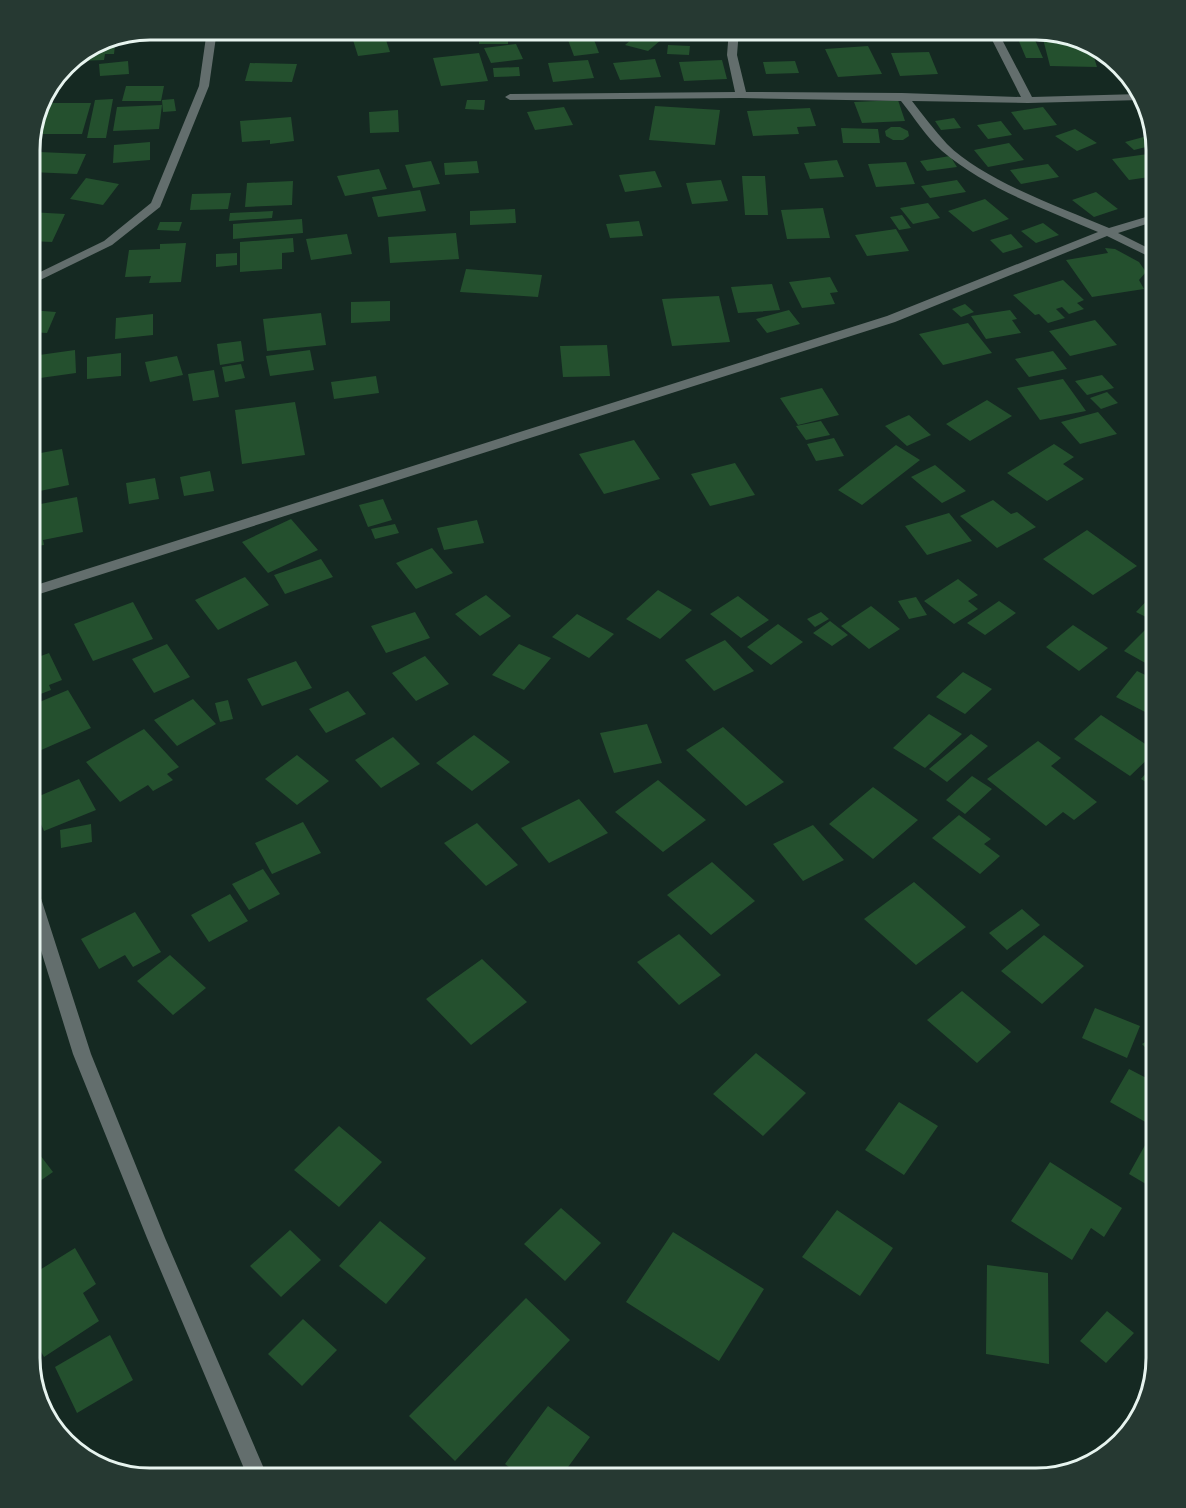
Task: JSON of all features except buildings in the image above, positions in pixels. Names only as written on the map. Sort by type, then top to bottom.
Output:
[{"type":"street","points":[[41,277],[108,243],[156,205],[204,86],[211,40]]},
{"type":"street","points":[[733,41],[732,55],[741,95]]},
{"type":"street","points":[[998,41],[1028,100]]},
{"type":"street","points":[[510,98],[741,95],[902,96],[1028,100],[1131,97]]},
{"type":"street","points":[[902,96],[944,147],[976,171],[1146,252]]},
{"type":"street","points":[[41,589],[891,319],[1108,232],[1146,220]]},
{"type":"street","points":[[40,922],[82,1054],[156,1238],[254,1468]]}]
